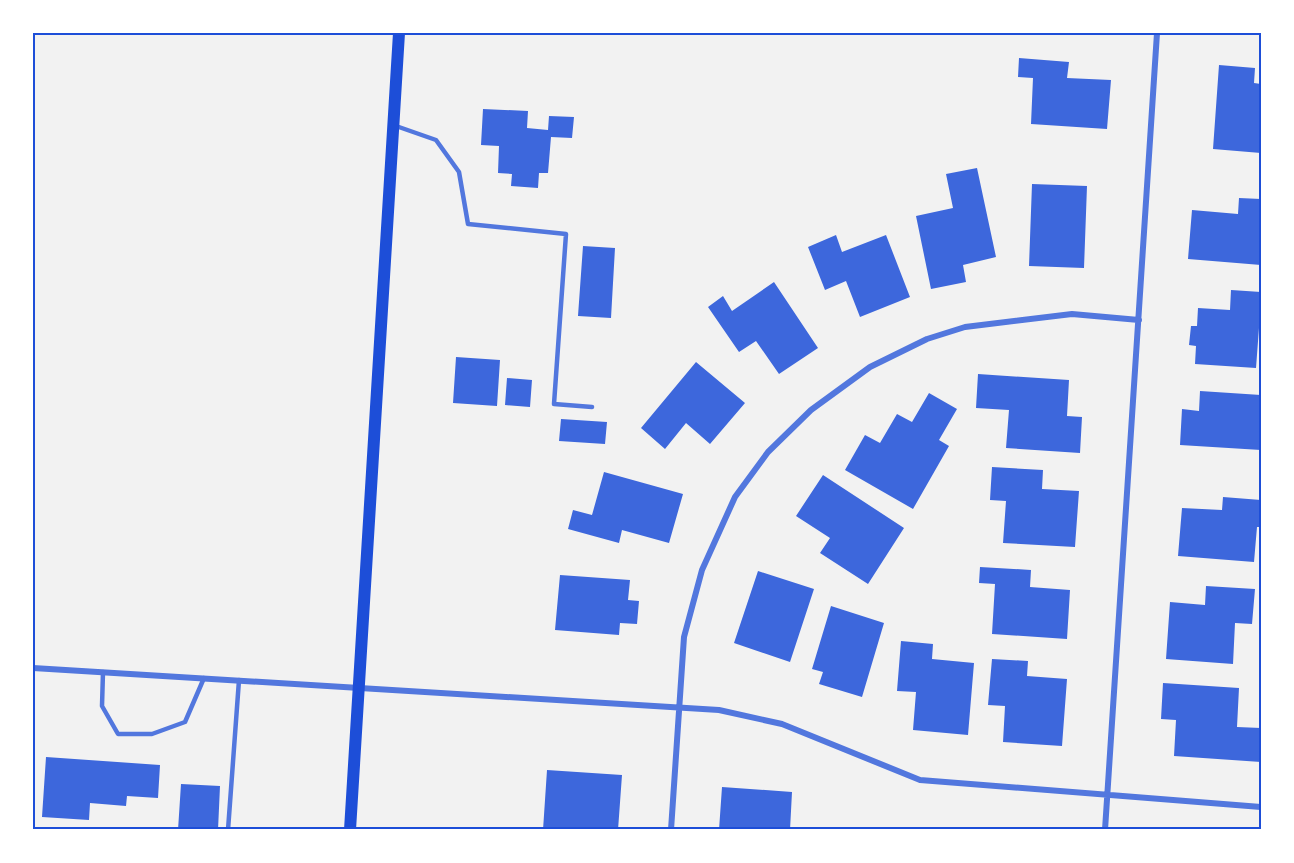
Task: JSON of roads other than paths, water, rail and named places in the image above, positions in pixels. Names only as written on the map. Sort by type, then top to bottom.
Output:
[{"type":"main road","points":[[350,830],[399,33]]},
{"type":"street","points":[[1106,830],[1157,33]]},
{"type":"street","points":[[671,830],[684,637],[702,570],[735,497],[768,452],[812,410],[870,367],[927,339],[965,327],[1072,314],[1139,320]]},
{"type":"street","points":[[33,668],[719,710],[782,724],[878,765],[920,780],[1261,807]]},
{"type":"lane","points":[[393,125],[436,140],[459,172],[468,224],[566,234],[554,404],[592,407]]},
{"type":"lane","points":[[102,672],[102,706],[118,734],[152,734],[185,722],[204,678]]},
{"type":"lane","points":[[228,830],[239,680]]}]
